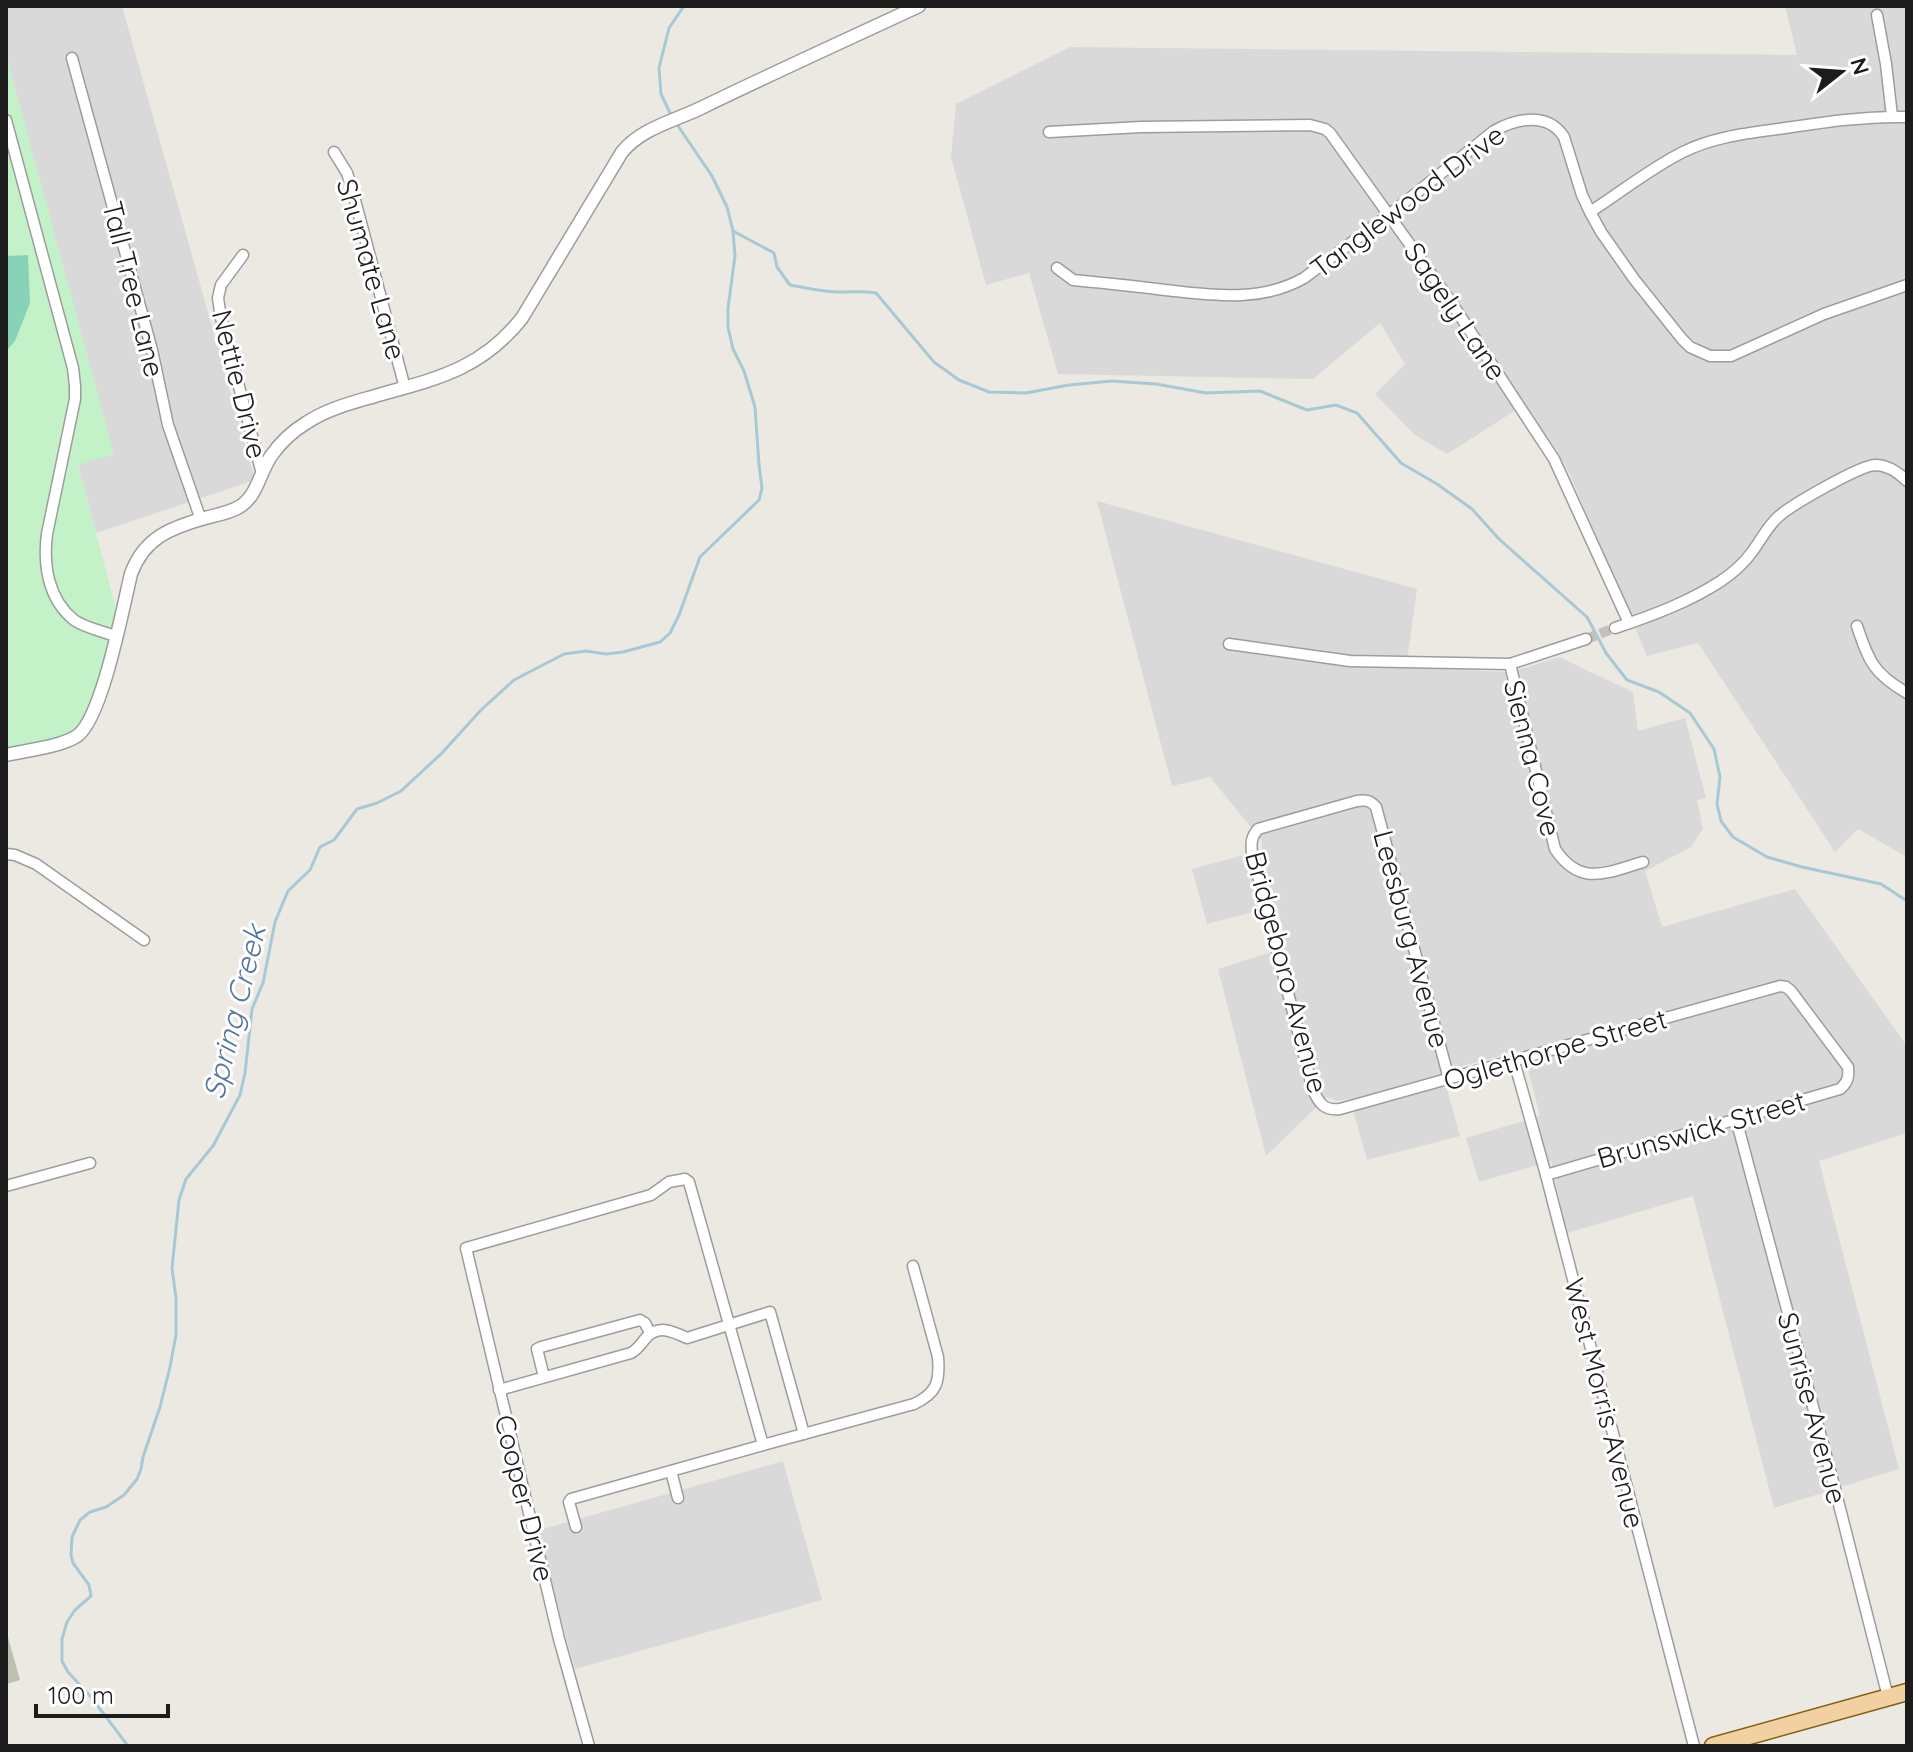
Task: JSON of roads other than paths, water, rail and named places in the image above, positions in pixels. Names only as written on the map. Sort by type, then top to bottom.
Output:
[{"type":"main road","points":[[1713,1746],[1907,1692]]},
{"type":"street","points":[[6,755],[63,742],[78,735],[89,723],[99,702],[135,561],[160,535],[242,506],[253,493],[271,456],[287,437],[305,423],[345,405],[434,380],[461,369],[487,354],[508,336],[631,141],[919,6]]},
{"type":"street","points":[[1877,15],[1892,116]]},
{"type":"street","name":"Tall Tree Lane","points":[[72,58],[152,350],[168,425],[201,520]]},
{"type":"street","points":[[1590,212],[1684,151],[1710,141],[1839,120],[1907,117]]},
{"type":"street","name":"Tanglewood Drive","points":[[1057,268],[1073,280],[1214,295],[1246,296],[1290,286],[1390,214],[1494,131],[1513,122],[1532,119],[1559,129],[1582,195],[1601,232],[1682,339],[1696,351],[1710,356],[1731,356],[1824,314],[1907,285]]},
{"type":"street","points":[[6,120],[69,353],[75,386],[75,399],[47,534],[47,578],[58,602],[75,621],[115,636]]},
{"type":"street","name":"Sagely Lane","points":[[1049,132],[1141,127],[1302,125],[1325,129],[1337,141],[1449,299],[1554,459],[1629,623]]},
{"type":"street","name":"Shumate Lane","points":[[334,152],[347,173],[352,189],[405,388]]},
{"type":"street","name":"Nettie Drive","points":[[243,255],[221,285],[218,298],[262,474]]},
{"type":"street","points":[[1615,628],[1694,597],[1723,580],[1739,567],[1778,517],[1862,469],[1875,465],[1888,467],[1907,481]]},
{"type":"street","points":[[1857,626],[1870,662],[1890,683],[1907,693]]},
{"type":"street","points":[[1229,644],[1350,661],[1510,664],[1586,639]]},
{"type":"street","name":"Sienna Cove","points":[[1510,664],[1555,849],[1562,860],[1585,874],[1600,875],[1643,862]]},
{"type":"street","name":"Bridgeboro Avenue","points":[[1324,1108],[1313,1090],[1251,843],[1253,834],[1266,826],[1357,801],[1372,802]]},
{"type":"street","name":"Leesburg Avenue","points":[[1372,802],[1380,816],[1449,1079]]},
{"type":"street","points":[[6,854],[36,864],[144,940]]},
{"type":"street","name":"Oglethorpe Street","points":[[1324,1108],[1340,1109],[1774,987],[1786,987],[1796,997],[1848,1067],[1849,1075]]},
{"type":"street","name":"West Morris Avenue","points":[[1514,1061],[1694,1746]]},
{"type":"street","name":"Brunswick Street","points":[[1546,1175],[1840,1089],[1849,1075]]},
{"type":"street","name":"Sunrise Avenue","points":[[1736,1119],[1888,1697]]},
{"type":"street","points":[[6,1186],[90,1163]]},
{"type":"street","name":"Cooper Drive","points":[[589,1746],[559,1639],[466,1248],[651,1195],[669,1182],[685,1179],[689,1182],[729,1324]]},
{"type":"street","points":[[576,1527],[569,1502],[571,1499],[914,1404],[929,1397],[936,1385],[938,1357],[913,1266]]},
{"type":"street","points":[[499,1390],[631,1353],[650,1333],[661,1329],[687,1338],[770,1312],[804,1434]]},
{"type":"street","points":[[544,1377],[537,1349],[541,1347],[640,1320],[650,1333]]},
{"type":"street","points":[[729,1324],[763,1445]]},
{"type":"street","points":[[671,1471],[678,1498]]},
{"type":"waterway","name":"Spring Creek","points":[[672,117],[661,94],[659,68],[669,28],[684,6]]},
{"type":"waterway","name":"Spring Creek","points":[[128,1746],[62,1661],[62,1639],[67,1622],[91,1596],[89,1585],[73,1563],[72,1537],[80,1520],[124,1495],[141,1469],[160,1407],[176,1335],[172,1268],[179,1200],[186,1179],[213,1146],[240,1095],[252,1009],[263,983],[275,922],[288,891],[310,870],[320,847],[334,840],[357,809],[401,791],[514,680],[564,654],[623,652],[660,642],[670,633],[679,615],[700,557],[759,500],[762,488],[755,407],[728,327],[735,256],[733,231],[727,207],[712,176],[676,123]]},
{"type":"waterway","points":[[733,231],[774,253],[777,267],[790,285],[830,292],[876,293],[934,362],[959,380],[989,392],[1026,393],[1112,381],[1156,384],[1206,393],[1260,391],[1307,410],[1336,405],[1357,413],[1401,463],[1472,509],[1499,539],[1587,617],[1606,653],[1627,680],[1659,692],[1690,713],[1714,749],[1720,777],[1717,804],[1721,821],[1733,837],[1767,857],[1881,884],[1907,901]]},
{"type":"tunnel","points":[[1586,639],[1615,628]]}]
